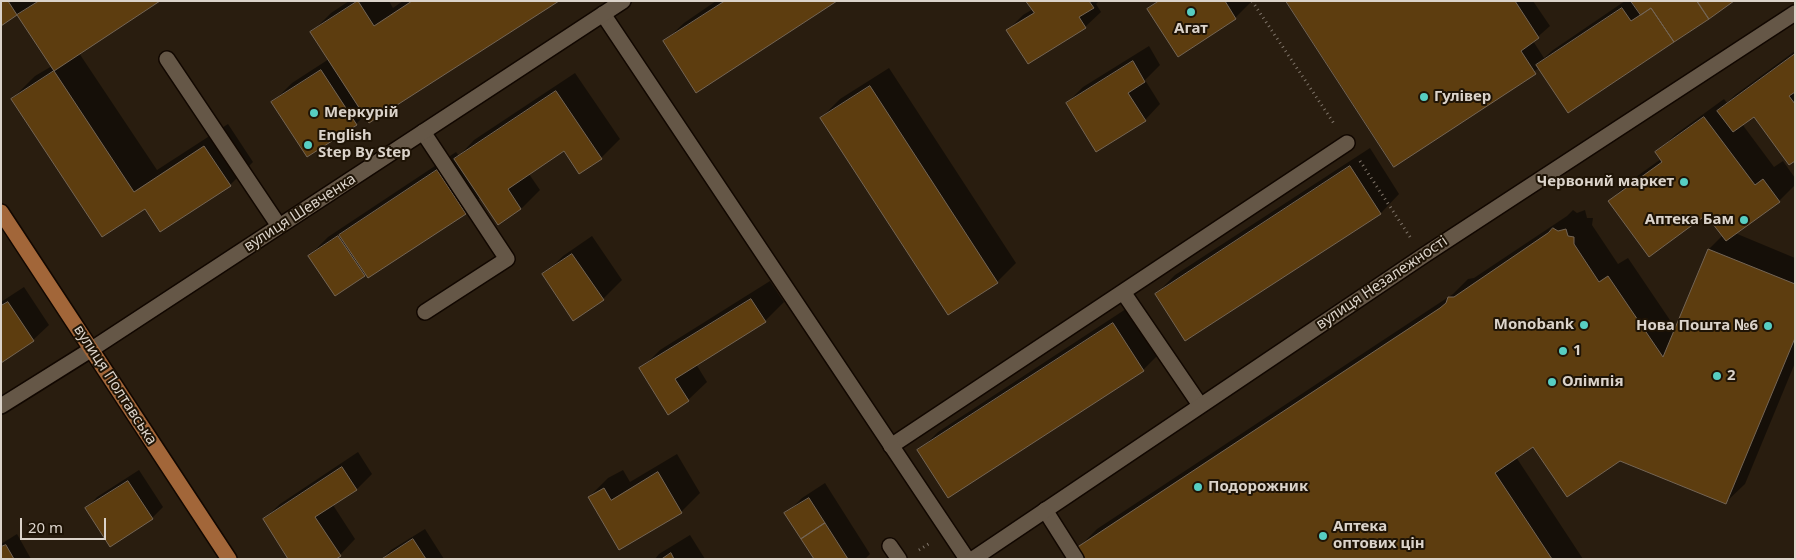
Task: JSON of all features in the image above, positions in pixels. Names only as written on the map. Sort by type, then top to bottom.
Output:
[{"type":"main road","name":"вулиця Полтавська","points":[[1,212],[229,559]]},
{"type":"street","name":"вулиця Шевченка","points":[[1,406],[92,349],[623,1]]},
{"type":"street","name":"вулиця Незалежності","points":[[973,559],[1423,256],[1795,13]]},
{"type":"street","points":[[603,14],[967,559]]},
{"type":"street","points":[[167,59],[279,226]]},
{"type":"street","points":[[423,132],[507,259],[425,312]]},
{"type":"street","points":[[891,446],[1347,144]]},
{"type":"street","points":[[1123,292],[1200,406]]},
{"type":"street","points":[[1045,510],[1076,559]]},
{"type":"street","points":[[890,546],[906,556]]},
{"type":"path","points":[[906,556],[949,531]]},
{"type":"building","points":[[1,1],[8,1],[17,15],[1,26]]},
{"type":"building","points":[[39,1],[160,1],[54,71],[17,15]]},
{"type":"building","points":[[358,1],[374,26],[412,1],[559,1],[369,123],[310,32]]},
{"type":"building","points":[[725,1],[837,1],[696,93],[663,41]]},
{"type":"building","points":[[1026,1],[1089,1],[1094,8],[1079,17],[1086,28],[1028,64],[1006,30],[1034,13]]},
{"type":"building","points":[[1159,1],[1225,1],[1236,19],[1178,57],[1147,9]]},
{"type":"building","name":"Гулівер","points":[[1286,1],[1515,1],[1539,38],[1521,51],[1536,74],[1394,167]]},
{"type":"building","points":[[1631,1],[1697,1],[1709,19],[1674,42],[1651,8],[1641,15]]},
{"type":"building","points":[[1697,1],[1734,1],[1709,19]]},
{"type":"building","points":[[1622,8],[1631,21],[1651,8],[1674,42],[1568,113],[1536,65]]},
{"type":"building","points":[[1795,54],[1795,92],[1789,96],[1795,104],[1795,161],[1789,165],[1754,117],[1733,132],[1717,111]]},
{"type":"building","points":[[1133,61],[1145,82],[1128,93],[1146,121],[1096,152],[1066,103]]},
{"type":"building","name":"Меркурій","points":[[321,70],[357,125],[307,157],[271,102]]},
{"type":"building","points":[[54,71],[134,192],[204,146],[231,186],[160,232],[145,209],[102,237],[11,99]]},
{"type":"building","points":[[870,86],[998,283],[948,315],[820,118]]},
{"type":"building","points":[[556,91],[602,159],[579,174],[564,151],[508,189],[521,209],[498,225],[454,159]]},
{"type":"building","points":[[1704,117],[1755,185],[1763,179],[1780,202],[1726,241],[1706,215],[1649,257],[1608,201],[1662,162],[1655,152]]},
{"type":"building","points":[[1350,166],[1381,214],[1185,341],[1155,294]]},
{"type":"building","points":[[437,170],[466,214],[368,278],[339,235]]},
{"type":"building","name":"Олімпія","points":[[1553,228],[1558,231],[1566,229],[1568,236],[1574,237],[1574,244],[1599,282],[1608,276],[1663,357],[1708,249],[1795,284],[1795,338],[1726,504],[1620,461],[1567,497],[1533,447],[1495,473],[1552,559],[1084,559],[1076,548],[1440,308],[1446,303],[1448,297],[1454,297]]},
{"type":"building","points":[[338,236],[365,276],[335,296],[308,256]]},
{"type":"building","points":[[572,254],[604,300],[573,321],[542,274]]},
{"type":"building","points":[[751,299],[766,322],[675,379],[689,401],[668,415],[639,368]]},
{"type":"building","points":[[8,302],[34,341],[1,363],[1,306]]},
{"type":"building","points":[[1113,323],[1144,371],[948,498],[917,450]]},
{"type":"building","points":[[342,467],[357,490],[315,517],[341,556],[336,559],[288,559],[263,519]]},
{"type":"building","points":[[658,472],[682,513],[619,550],[588,497],[604,488],[611,500]]},
{"type":"building","points":[[128,481],[153,519],[110,547],[85,508]]},
{"type":"building","points":[[809,498],[825,523],[801,539],[784,513]]},
{"type":"building","points":[[825,523],[848,559],[814,559],[801,539]]},
{"type":"building","points":[[413,539],[426,559],[382,559]]},
{"type":"building","points":[[6,545],[14,559],[1,559],[1,547]]},
{"type":"building","points":[[671,553],[674,559],[662,559]]},
{"type":"place","name":"Агат","points":[[1191,12]]},
{"type":"place","name":"Гулівер","points":[[1424,97]]},
{"type":"place","name":"Меркурій","points":[[314,113]]},
{"type":"place","name":"English Step By Step","points":[[308,145]]},
{"type":"place","name":"Червоний маркет","points":[[1684,182]]},
{"type":"place","name":"Аптека Бам","points":[[1744,220]]},
{"type":"place","name":"Monobank","points":[[1584,325]]},
{"type":"place","name":"Нова Пошта №6","points":[[1768,326]]},
{"type":"place","name":"1","points":[[1563,351]]},
{"type":"place","name":"2","points":[[1717,376]]},
{"type":"place","name":"Олімпія","points":[[1552,382]]},
{"type":"place","name":"Подорожник","points":[[1198,487]]},
{"type":"place","name":"Аптека оптових цін","points":[[1323,536]]}]
